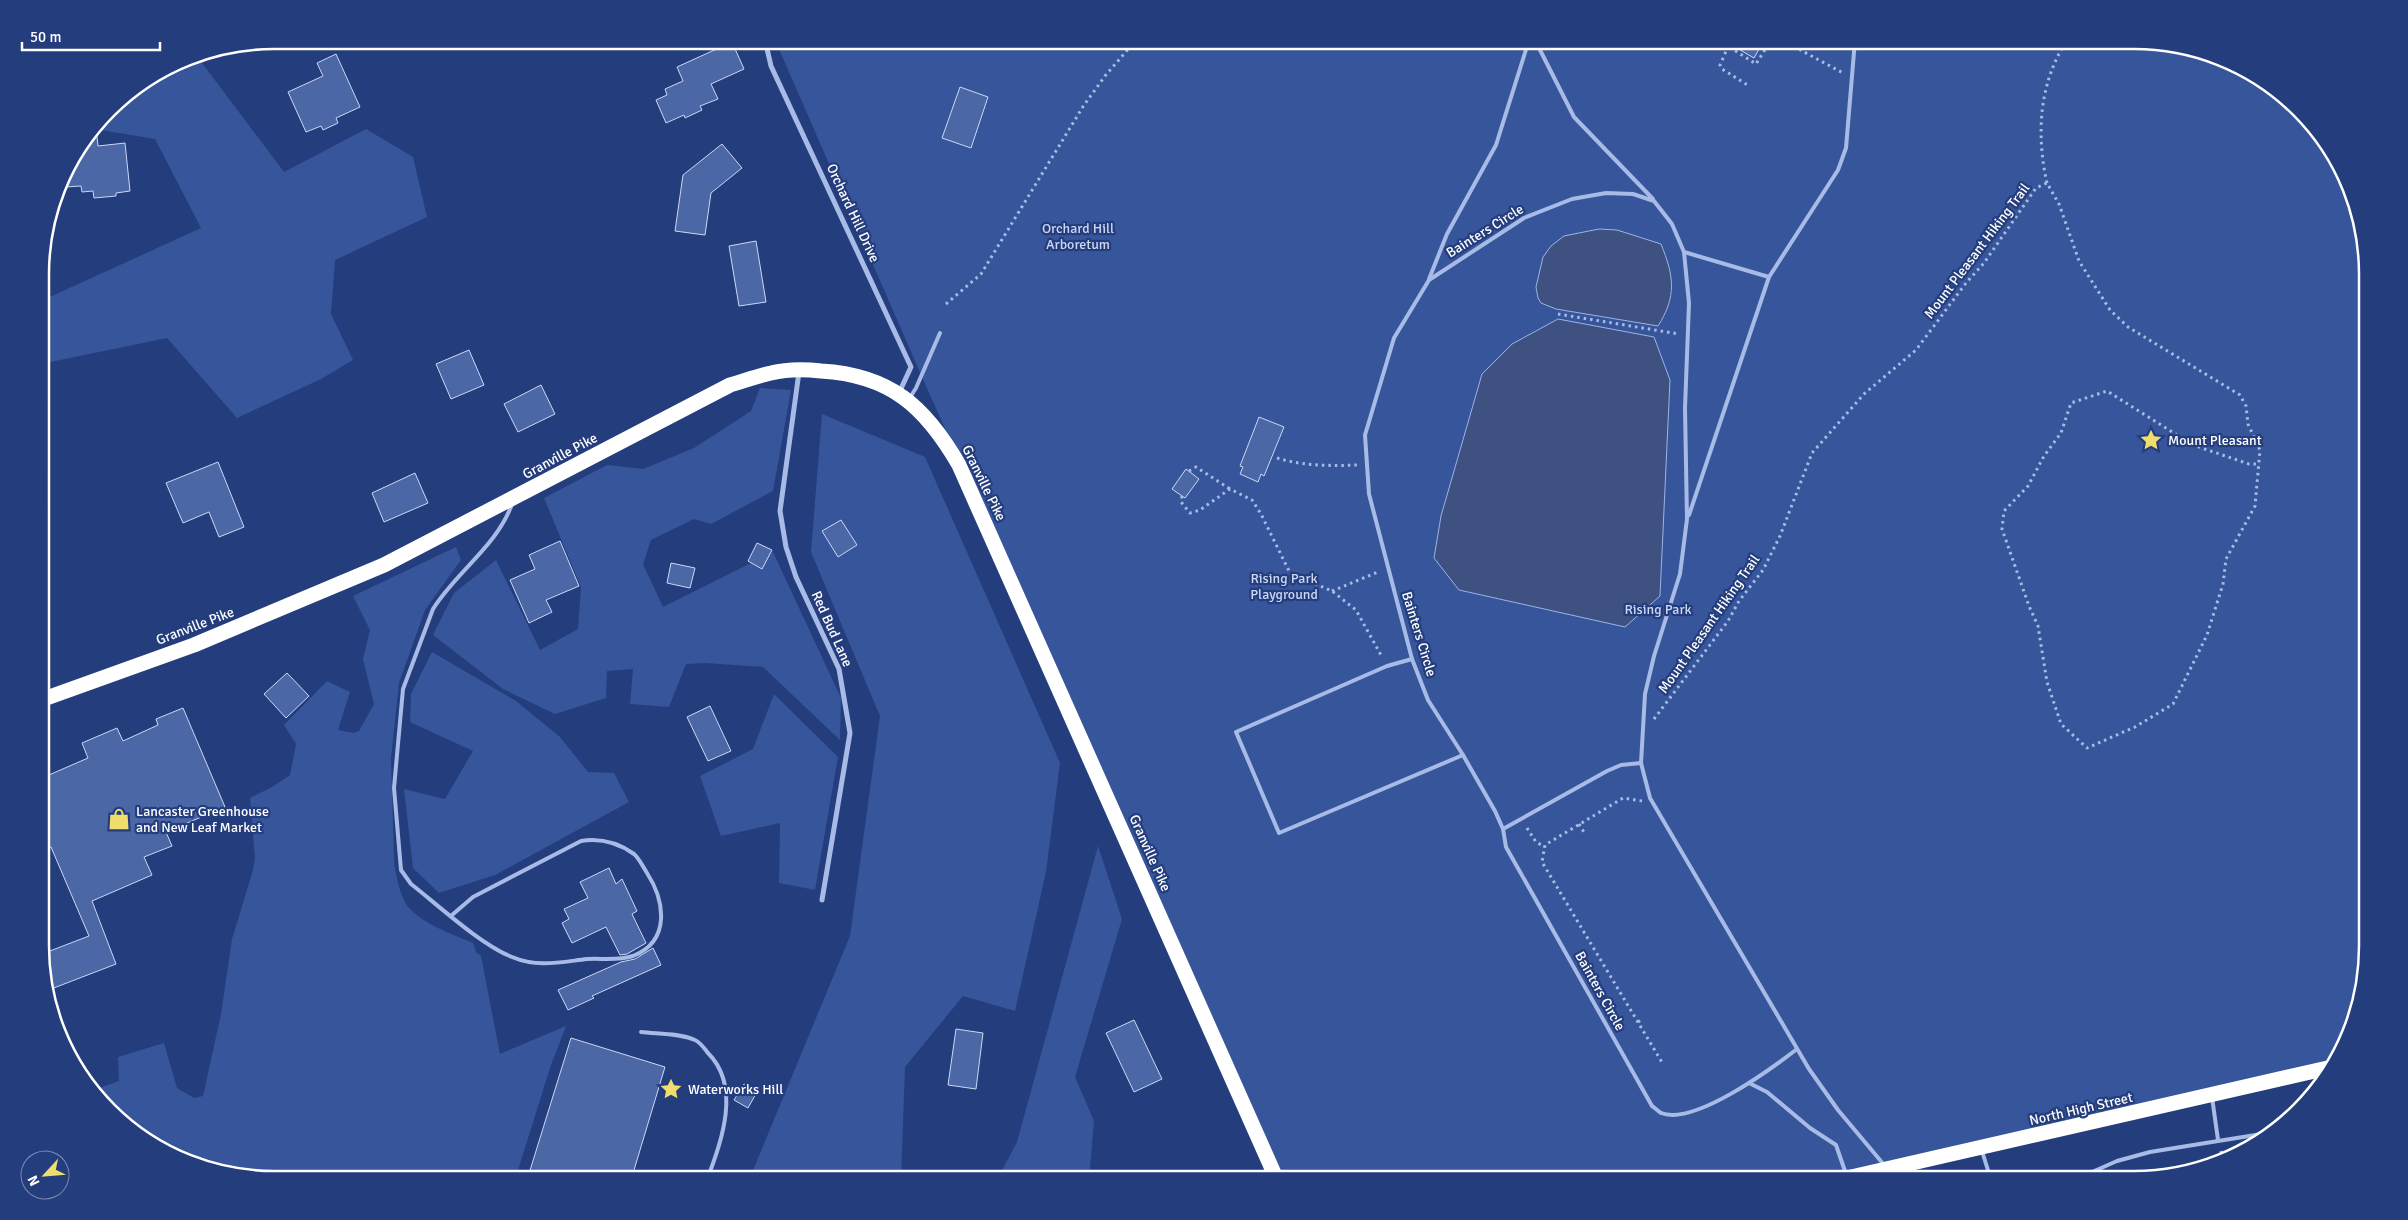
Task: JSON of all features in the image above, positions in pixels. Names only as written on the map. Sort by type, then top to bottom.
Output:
[{"type":"highway","name":"Granville Pike","points":[[49,697],[194,645],[302,602],[384,565],[730,385],[772,372],[799,369],[849,372],[874,381],[903,398],[932,425],[959,465],[1273,1171]]},
{"type":"highway","name":"North High Street","points":[[1875,1171],[2321,1070]]},
{"type":"street","name":"Orchard Hill Drive","points":[[767,49],[772,68],[911,367],[903,398]]},
{"type":"street","name":"Red Bud Lane","points":[[799,369],[780,511],[786,547],[796,577],[839,669],[850,733],[822,900]]},
{"type":"lane","points":[[1429,280],[1447,234],[1496,145],[1527,49]]},
{"type":"lane","points":[[1540,49],[1574,117],[1654,201],[1672,224],[1684,252],[1689,335],[1685,408],[1687,520],[1680,574],[1654,656],[1645,694],[1641,763],[1652,803],[1797,1049],[1838,1110],[1887,1168]]},
{"type":"lane","points":[[1687,520],[1725,400],[1769,277],[1838,170],[1846,148],[1854,49]]},
{"type":"lane","name":"Bainters Circle","points":[[1654,201],[1633,194],[1606,193],[1572,198],[1524,218],[1429,280],[1394,338],[1365,435],[1369,494],[1412,659],[1428,700],[1464,755],[1495,811],[1503,830],[1506,847],[1652,1106],[1661,1113],[1694,1112],[1749,1083],[1797,1049]]},
{"type":"lane","points":[[1684,252],[1769,277]]},
{"type":"lane","points":[[903,398],[916,388],[940,333]]},
{"type":"lane","points":[[452,915],[473,898],[581,841],[597,838],[615,844],[636,855],[653,883],[662,903],[661,924],[652,944],[633,956],[559,964],[542,964],[513,958],[493,947],[410,884],[401,870],[394,788],[402,689],[433,609],[504,523],[514,499]]},
{"type":"lane","points":[[1412,659],[1387,666],[1236,732],[1279,833],[1464,755]]},
{"type":"lane","points":[[1503,830],[1607,771],[1621,765],[1641,763]]},
{"type":"lane","points":[[641,1032],[684,1036],[696,1040],[713,1057],[724,1080],[726,1108],[723,1138],[710,1171]]},
{"type":"lane","points":[[1749,1083],[1767,1092],[1810,1128],[1836,1145],[1844,1162],[1843,1171]]},
{"type":"lane","points":[[2211,1095],[2218,1140]]},
{"type":"lane","points":[[2094,1171],[2117,1161],[2150,1152],[2257,1134]]},
{"type":"lane","points":[[1982,1148],[1988,1171]]},
{"type":"path","points":[[946,304],[981,274],[1084,105],[1129,49]]},
{"type":"path","points":[[1727,49],[1720,65],[1722,69],[1749,86]]},
{"type":"path","points":[[1735,49],[1756,64],[1765,49]]},
{"type":"path","points":[[1798,49],[1838,71],[1853,76]]},
{"type":"path","points":[[2047,183],[2042,161],[2041,123],[2044,93],[2061,49]]},
{"type":"path","name":"Mount Pleasant Hiking Trail","points":[[1642,730],[1656,717],[1686,678],[1763,570],[1780,536],[1812,453],[1864,394],[1916,350],[1966,283],[1984,263],[2036,188],[2047,183],[2059,204],[2079,261],[2110,310],[2128,327],[2240,395],[2246,406],[2248,424],[2258,443],[2260,464],[2255,506],[2226,559],[2223,584],[2207,635],[2173,704],[2135,727],[2087,748],[2061,724],[2047,682],[2038,626],[2002,529],[2004,511],[2028,486],[2044,456],[2061,433],[2071,403],[2107,391],[2193,445],[2249,464],[2260,464]]},
{"type":"path","points":[[1558,314],[1689,335]]},
{"type":"path","points":[[1277,458],[1294,463],[1314,465],[1367,464]]},
{"type":"path","points":[[1189,471],[1196,467],[1230,489],[1252,500],[1261,514],[1290,573],[1332,591],[1356,610],[1387,666]]},
{"type":"path","points":[[1182,496],[1181,502],[1186,510],[1190,513],[1195,513],[1230,489]]},
{"type":"path","points":[[1332,591],[1382,571]]},
{"type":"path","points":[[1652,803],[1623,798],[1545,844],[1542,862],[1664,1064]]},
{"type":"path","points":[[1522,820],[1536,842],[1545,847]]},
{"type":"path","points":[[1579,824],[1585,834]]},
{"type":"path","points":[[1588,938],[1592,936]]},
{"type":"path","points":[[1638,1022],[1642,1019]]},
{"type":"green space","name":"Rising Park","points":[[779,49],[2149,49],[2193,56],[2234,72],[2283,104],[2313,137],[2329,161],[2342,187],[2352,215],[2359,259],[2359,961],[2352,1005],[2336,1046],[2322,1069],[1877,1171],[1276,1171],[926,386]]},
{"type":"green space","points":[[201,61],[284,172],[366,129],[413,157],[427,217],[335,260],[331,314],[353,360],[321,379],[237,418],[167,338],[49,362],[49,297],[201,228],[155,139],[100,130],[125,104],[137,95],[174,72]]},
{"type":"green space","points":[[760,388],[791,390],[773,491],[711,524],[694,519],[651,540],[643,564],[663,607],[773,552],[841,698],[840,740],[763,667],[705,663],[686,664],[669,707],[630,704],[633,669],[607,671],[606,698],[555,714],[503,689],[433,635],[454,593],[496,560],[540,650],[578,629],[581,587],[544,498],[607,465],[643,469],[694,448],[751,411]]},
{"type":"green space","points":[[822,414],[925,457],[1060,763],[1046,872],[1015,1011],[963,996],[905,1067],[901,1171],[753,1171],[850,936],[880,716],[811,552]]},
{"type":"green space","points":[[456,547],[461,560],[425,610],[399,683],[391,758],[394,860],[401,892],[409,908],[431,924],[473,943],[476,952],[481,956],[500,1054],[566,1026],[550,1068],[518,1171],[259,1171],[229,1167],[187,1154],[161,1141],[125,1116],[99,1088],[119,1081],[118,1057],[164,1043],[177,1088],[194,1098],[203,1096],[221,1014],[232,939],[255,859],[250,798],[290,775],[296,744],[284,725],[327,681],[350,692],[338,730],[354,733],[359,731],[374,704],[363,659],[370,630],[353,596]]},
{"type":"green space","points":[[432,652],[516,701],[560,737],[588,772],[614,773],[629,802],[495,875],[439,893],[413,868],[404,789],[445,799],[473,751],[410,722],[411,694]]},
{"type":"green space","points":[[774,694],[838,757],[815,890],[779,883],[780,823],[721,836],[700,776],[753,749]]},
{"type":"green space","points":[[1098,846],[1122,919],[1075,1077],[1094,1121],[1090,1171],[1002,1171],[1017,1142]]},
{"type":"shaded area","points":[[1599,229],[1617,230],[1661,244],[1669,266],[1672,286],[1668,305],[1658,326],[1556,309],[1541,303],[1536,287],[1543,257],[1551,246],[1564,236]]},
{"type":"shaded area","points":[[1558,319],[1654,337],[1670,380],[1660,596],[1625,627],[1459,590],[1434,558],[1441,516],[1482,374],[1512,344]]},
{"type":"building","points":[[717,49],[735,49],[744,69],[711,84],[718,99],[700,106],[702,110],[685,118],[684,115],[666,123],[656,100],[667,95],[665,89],[683,81],[677,67]]},
{"type":"building","points":[[1738,49],[1759,49],[1754,58]]},
{"type":"building","points":[[336,54],[360,107],[336,118],[338,123],[323,130],[321,126],[306,132],[288,92],[323,76],[317,63]]},
{"type":"building","points":[[960,87],[988,97],[971,148],[942,138]]},
{"type":"building","points":[[97,135],[98,146],[125,143],[130,191],[116,193],[116,196],[94,198],[93,191],[82,192],[81,186],[66,187],[79,161]]},
{"type":"building","points":[[722,144],[742,168],[711,193],[705,235],[675,231],[683,175]]},
{"type":"building","points":[[756,241],[766,302],[739,306],[729,246]]},
{"type":"building","points":[[469,350],[484,385],[451,399],[436,364]]},
{"type":"building","points":[[541,385],[555,414],[518,432],[504,404]]},
{"type":"building","points":[[1259,417],[1284,427],[1264,476],[1261,474],[1258,482],[1240,474],[1243,467],[1240,466]]},
{"type":"building","points":[[218,462],[244,527],[219,537],[209,512],[183,523],[166,483]]},
{"type":"building","points":[[1186,469],[1199,479],[1185,498],[1172,489]]},
{"type":"building","points":[[415,473],[428,503],[384,522],[372,493]]},
{"type":"building","points":[[841,520],[857,545],[838,557],[822,531]]},
{"type":"building","points":[[560,541],[579,586],[546,600],[552,612],[529,623],[510,580],[535,569],[529,555]]},
{"type":"building","points":[[757,543],[772,550],[762,569],[748,561]]},
{"type":"building","points":[[671,563],[695,568],[690,588],[667,583]]},
{"type":"building","points":[[287,673],[309,696],[286,718],[264,694]]},
{"type":"building","points":[[710,706],[731,751],[708,761],[687,717]]},
{"type":"building","name":"Lancaster Greenhouse and New Leaf Market","points":[[183,708],[225,807],[166,832],[172,846],[144,857],[152,875],[92,901],[116,964],[53,988],[49,951],[89,936],[51,847],[49,848],[49,775],[88,758],[82,743],[117,728],[123,741],[158,725],[156,719]]},
{"type":"building","points":[[609,868],[616,884],[622,879],[637,911],[632,914],[646,943],[627,954],[620,955],[606,927],[572,943],[562,923],[569,919],[564,909],[588,898],[580,882]]},
{"type":"building","points":[[653,948],[661,965],[592,996],[594,998],[568,1010],[558,990],[621,962],[635,959]]},
{"type":"building","points":[[1134,1020],[1162,1079],[1134,1092],[1106,1033]]},
{"type":"building","points":[[956,1029],[983,1033],[976,1089],[948,1085]]},
{"type":"building","points":[[571,1038],[665,1067],[634,1171],[530,1171]]},
{"type":"building","points":[[744,1084],[757,1092],[748,1108],[734,1100]]},
{"type":"place","name":"Mount Pleasant","points":[[2151,440]]},
{"type":"place","name":"Lancaster Greenhouse and New Leaf Market","points":[[119,819]]},
{"type":"place","name":"Waterworks Hill","points":[[671,1089]]},
{"type":"park label","name":"Orchard Hill Arboretum","points":[[1078,236]]},
{"type":"park label","name":"Rising Park Playground","points":[[1284,586]]}]
